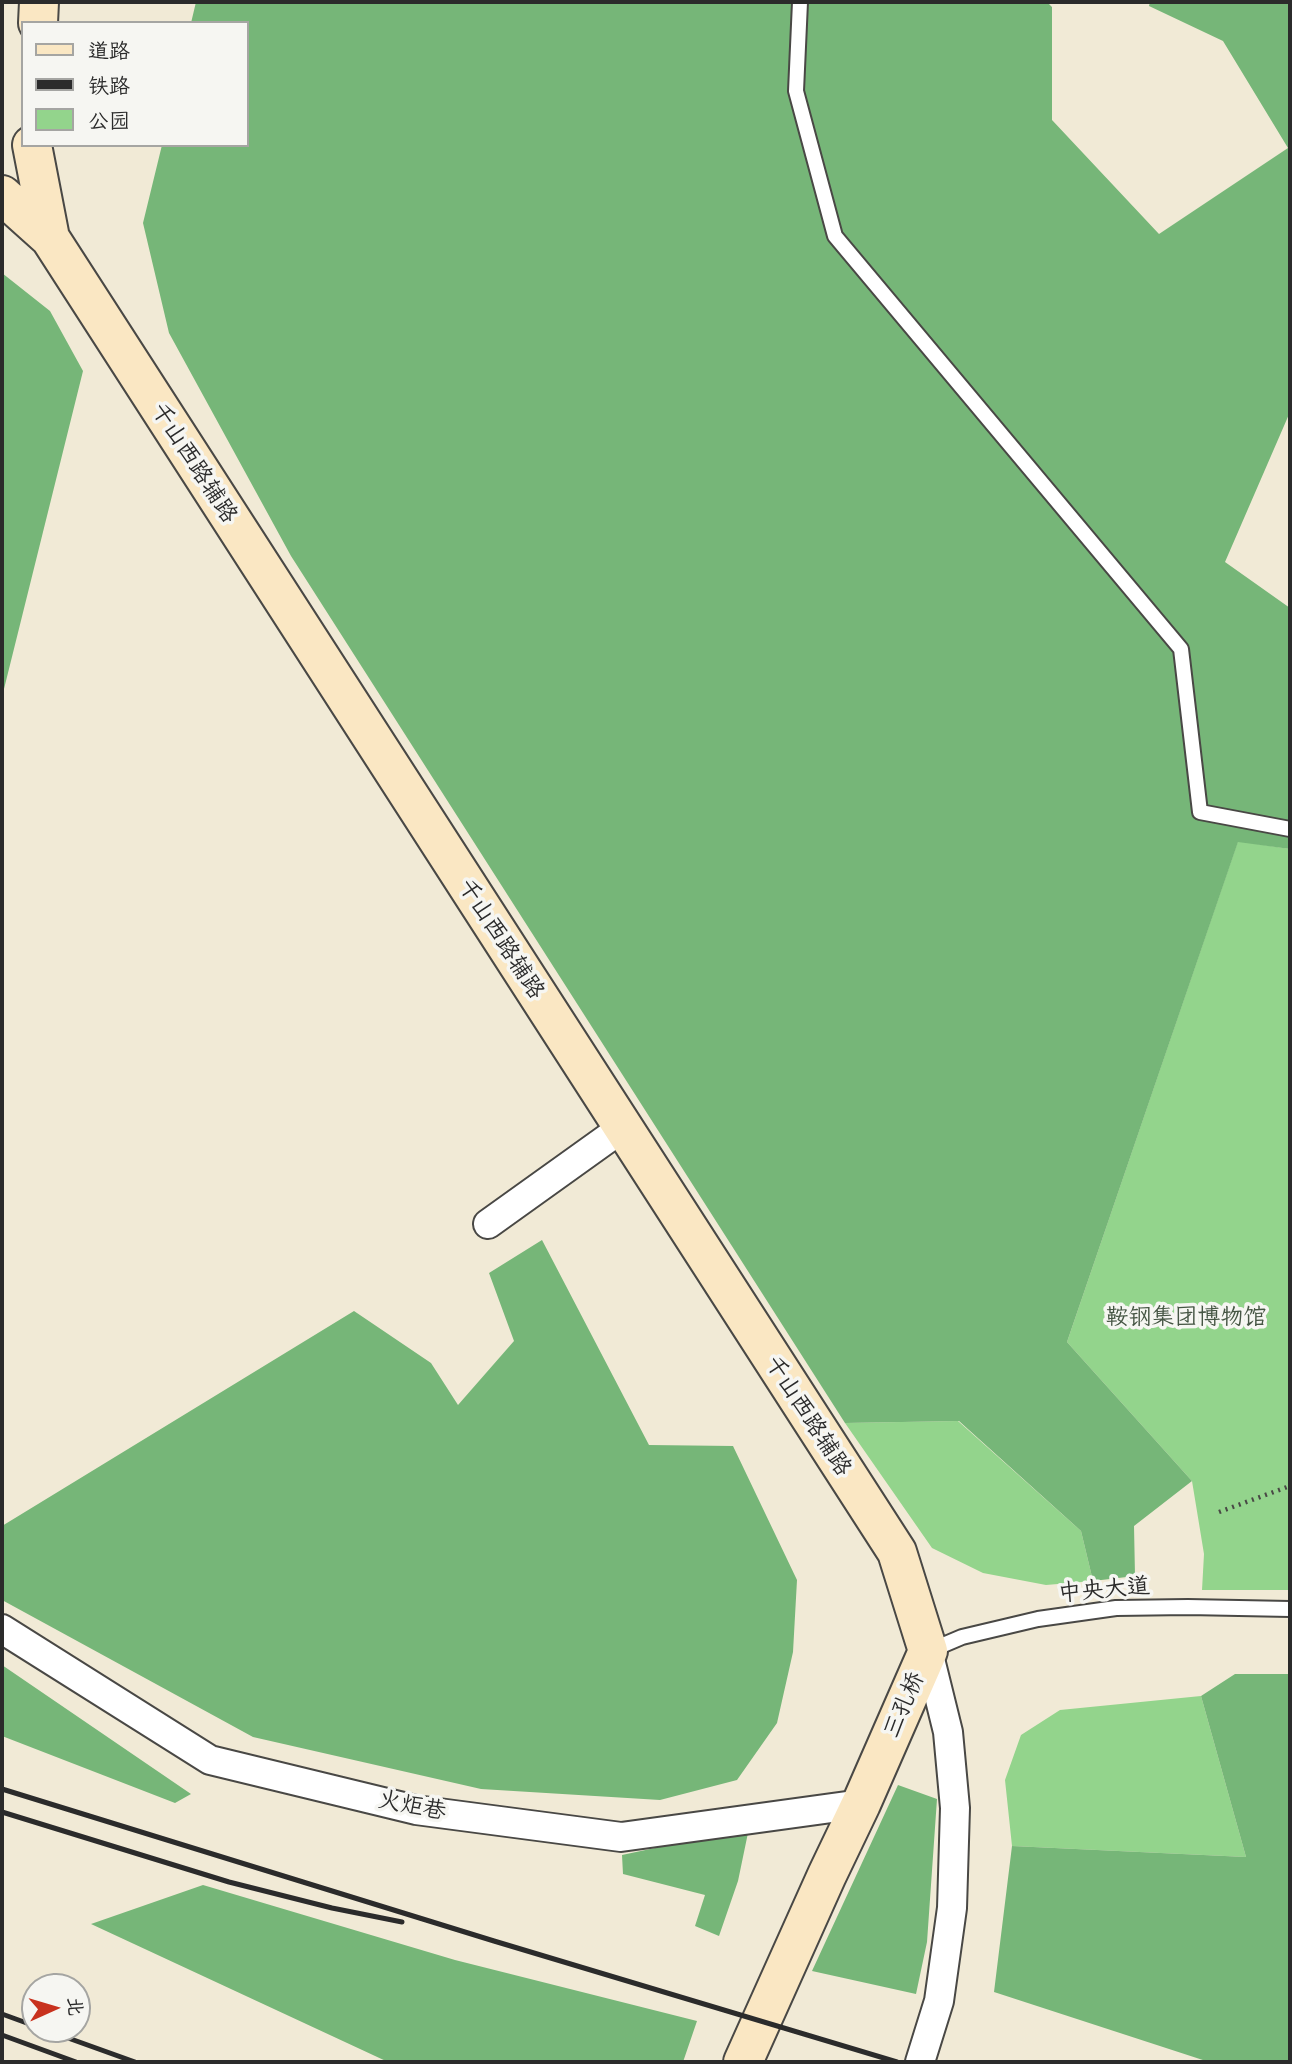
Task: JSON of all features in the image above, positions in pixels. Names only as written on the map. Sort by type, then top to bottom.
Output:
[{"type":"main road","points":[[38,21],[39,2]]},
{"type":"main road","points":[[32,147],[50,238]]},
{"type":"main road","points":[[2,195],[50,238]]},
{"type":"main road","name":"千山西路辅路","points":[[50,238],[897,1552],[928,1651]]},
{"type":"main road","name":"三孔桥","points":[[743,2062],[928,1651]]},
{"type":"street","points":[[488,1224],[622,1128]]},
{"type":"street","name":"火炬巷","points":[[2,1629],[211,1760],[416,1810],[621,1838],[861,1804]]},
{"type":"street","name":"三孔桥","points":[[920,2062],[939,2001],[952,1908],[955,1808],[948,1732],[928,1651]]},
{"type":"lane","points":[[800,2],[796,91],[835,236],[1181,649],[1200,812],[1290,829]]},
{"type":"lane","name":"中央大道","points":[[928,1651],[962,1637],[1038,1619],[1116,1608],[1290,1609]]},
{"type":"path","points":[[1219,1512],[1290,1486]]},
{"type":"green space","points":[[196,2],[1047,2],[1052,7],[1052,120],[1159,234],[1288,148],[1223,41],[1149,6],[1150,2],[1290,2],[1290,412],[1225,562],[1290,608],[1290,849],[1238,842],[1067,1342],[1192,1481],[1134,1526],[1135,1576],[1093,1581],[1081,1531],[959,1421],[845,1423],[291,556],[169,333],[143,223],[162,147],[248,147],[248,21],[191,21]]},
{"type":"green space","points":[[2,273],[50,311],[83,371],[2,697]]},
{"type":"green space","name":"鞍钢集团博物馆","points":[[1238,841],[1290,849],[1290,1590],[1202,1590],[1204,1554],[1192,1481],[1067,1342]]},
{"type":"green space","points":[[542,1240],[649,1445],[733,1446],[797,1580],[793,1652],[777,1723],[737,1780],[660,1800],[481,1789],[253,1737],[2,1600],[2,1526],[354,1311],[431,1363],[458,1405],[514,1341],[489,1273]]},
{"type":"green space","points":[[958,1421],[1081,1531],[1093,1581],[1046,1585],[983,1573],[932,1548],[845,1423]]},
{"type":"green space","points":[[2,1665],[191,1794],[175,1803],[2,1736]]},
{"type":"green space","points":[[1235,1674],[1290,1674],[1290,2062],[1209,2062],[994,1992],[1012,1846],[1246,1857],[1201,1696]]},
{"type":"green space","points":[[1201,1696],[1246,1857],[1012,1846],[1005,1780],[1021,1735],[1060,1710]]},
{"type":"green space","points":[[898,1785],[937,1799],[927,1942],[916,1994],[812,1971]]},
{"type":"green space","points":[[749,1828],[738,1881],[719,1936],[695,1926],[705,1895],[623,1874],[622,1855]]},
{"type":"green space","points":[[203,1885],[455,1960],[697,2021],[683,2062],[388,2062],[91,1924]]},
{"type":"railway","points":[[2,1789],[897,2062]]},
{"type":"railway","points":[[2,1812],[229,1882],[332,1908],[402,1922]]},
{"type":"railway","points":[[2,2014],[21,2021]]},
{"type":"railway","points":[[2,2035],[76,2062]]},
{"type":"railway","points":[[82,2043],[135,2062]]}]
